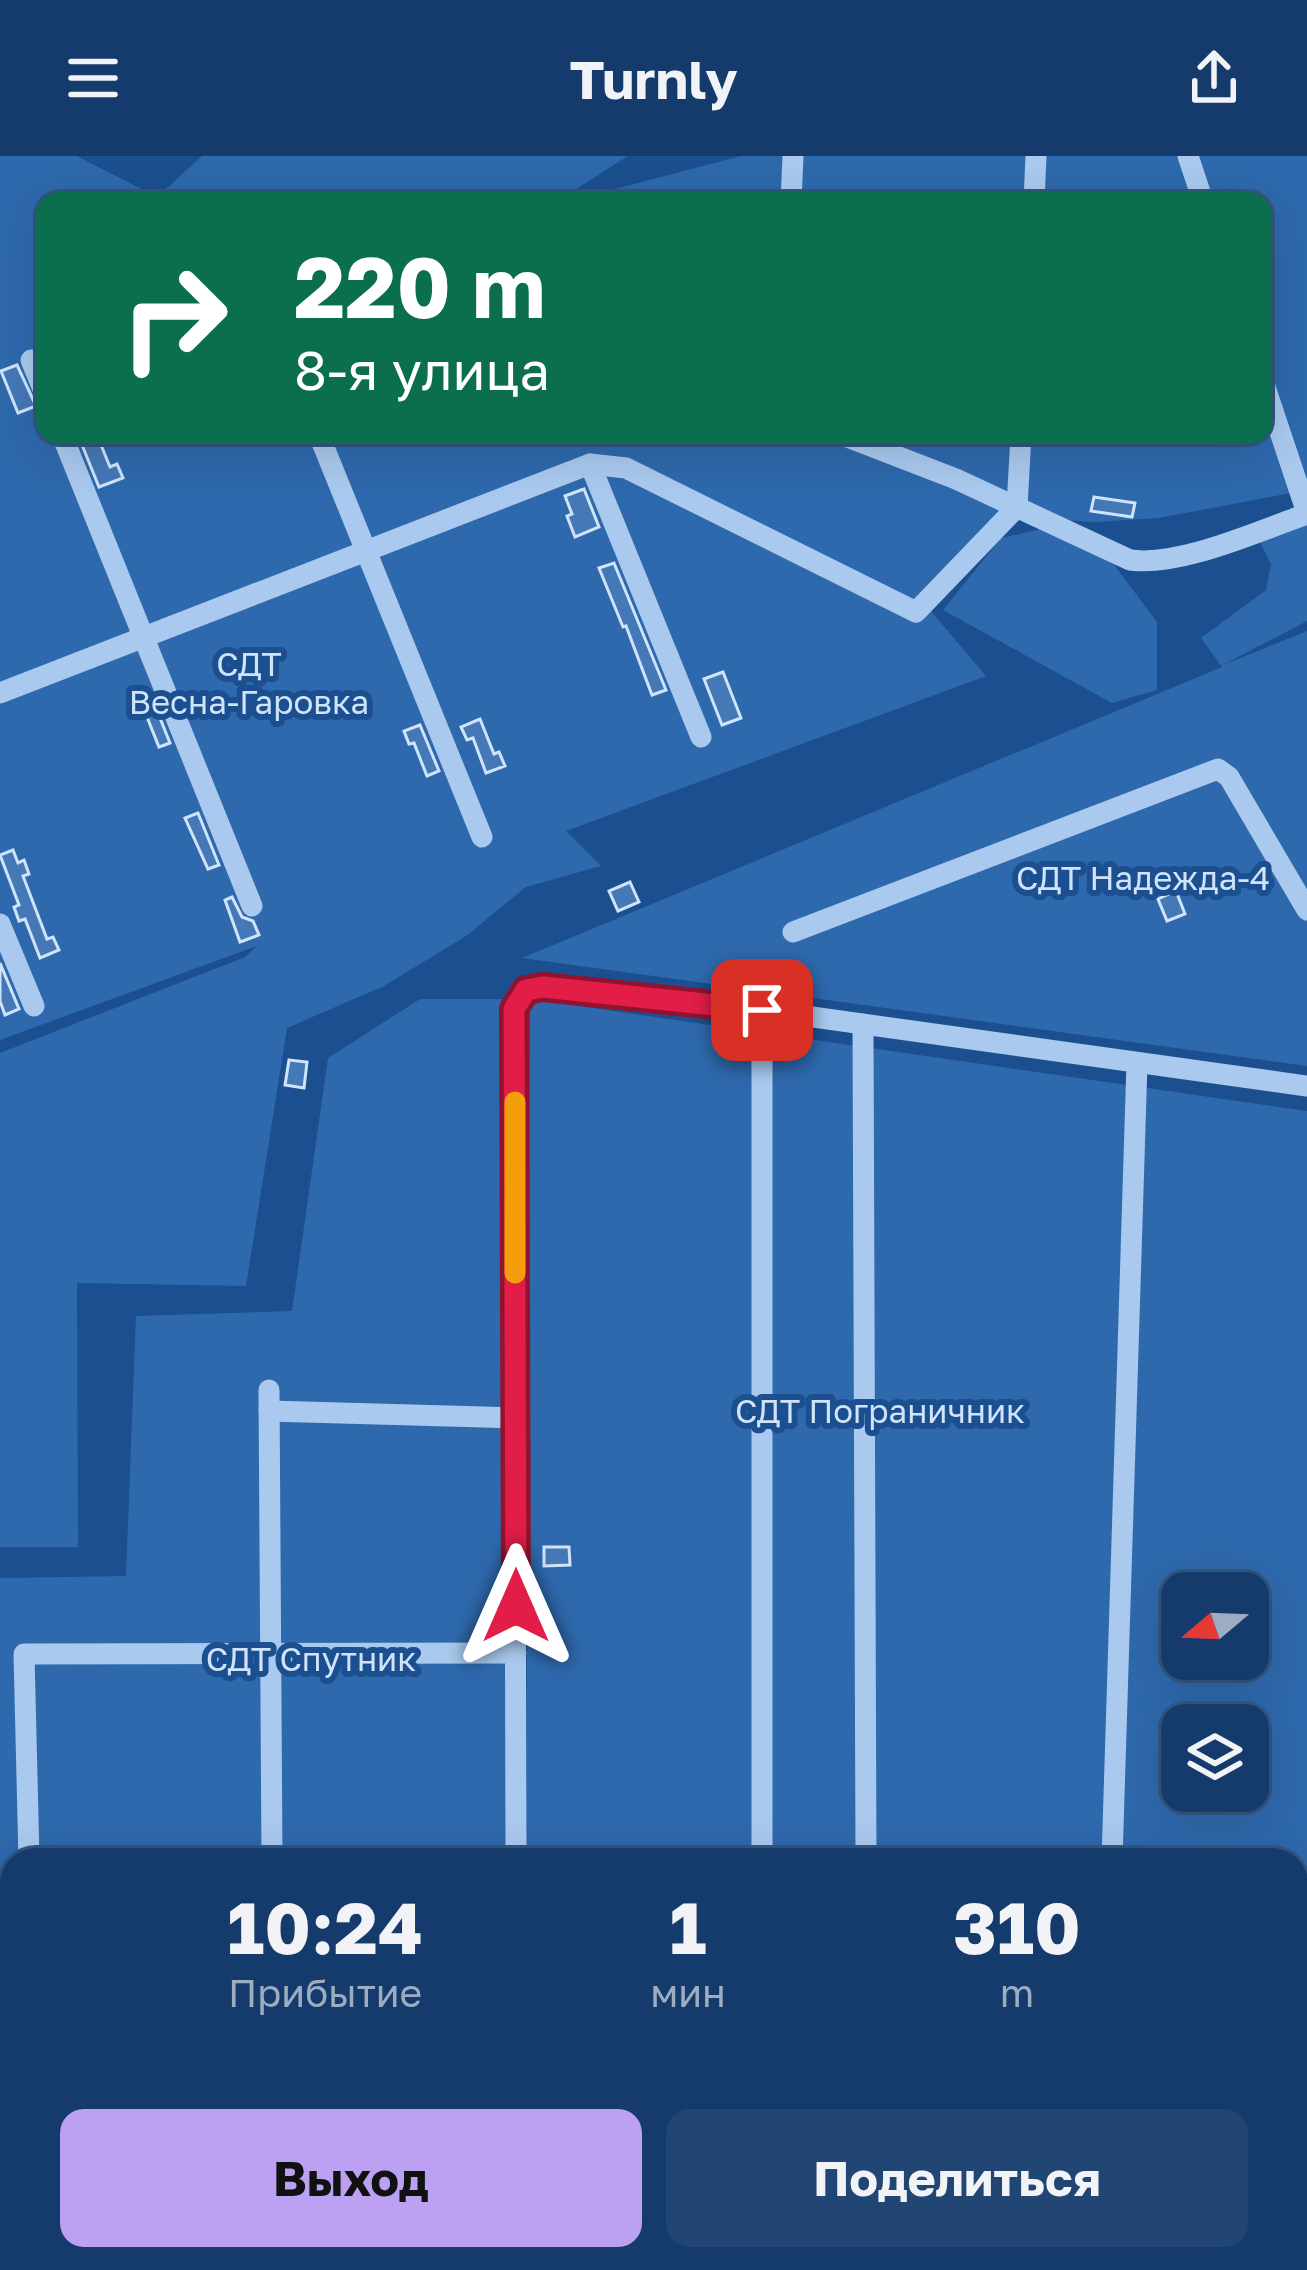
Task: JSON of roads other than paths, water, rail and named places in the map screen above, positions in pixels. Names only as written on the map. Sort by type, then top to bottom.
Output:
[{"type":"street","points":[[791,192],[793,156]]},
{"type":"street","points":[[1034,192],[1036,156]]},
{"type":"street","points":[[1188,156],[1200,192]]},
{"type":"street","points":[[31,360],[36,372]]},
{"type":"street","points":[[865,444],[1143,562],[1200,550],[1307,514],[1272,408]]},
{"type":"street","points":[[66,444],[252,906]]},
{"type":"street","points":[[323,444],[482,836]]},
{"type":"street","points":[[0,692],[590,464],[626,468],[916,612],[1017,507],[1020,444]]},
{"type":"street","points":[[590,464],[701,737]]},
{"type":"street","points":[[793,932],[1218,769],[1229,777],[1307,910]]},
{"type":"street","points":[[0,924],[34,1006]]},
{"type":"street","points":[[516,1848],[514,1009],[526,990],[543,987],[762,1010],[1307,1086]]},
{"type":"street","points":[[762,1010],[762,1848]]},
{"type":"street","points":[[863,1024],[866,1848]]},
{"type":"street","points":[[1112,1848],[1137,1063]]},
{"type":"street","points":[[272,1848],[269,1401],[515,1418]]},
{"type":"street","points":[[29,1848],[24,1654],[516,1653]]},
{"type":"park label","name":"СДТ Весна-Гаровка","points":[[249,683]]},
{"type":"park label","name":"СДТ Надежда-4","points":[[1143,878]]},
{"type":"park label","name":"СДТ Пограничник","points":[[880,1411]]},
{"type":"park label","name":"СДТ Спутник","points":[[311,1659]]}]
